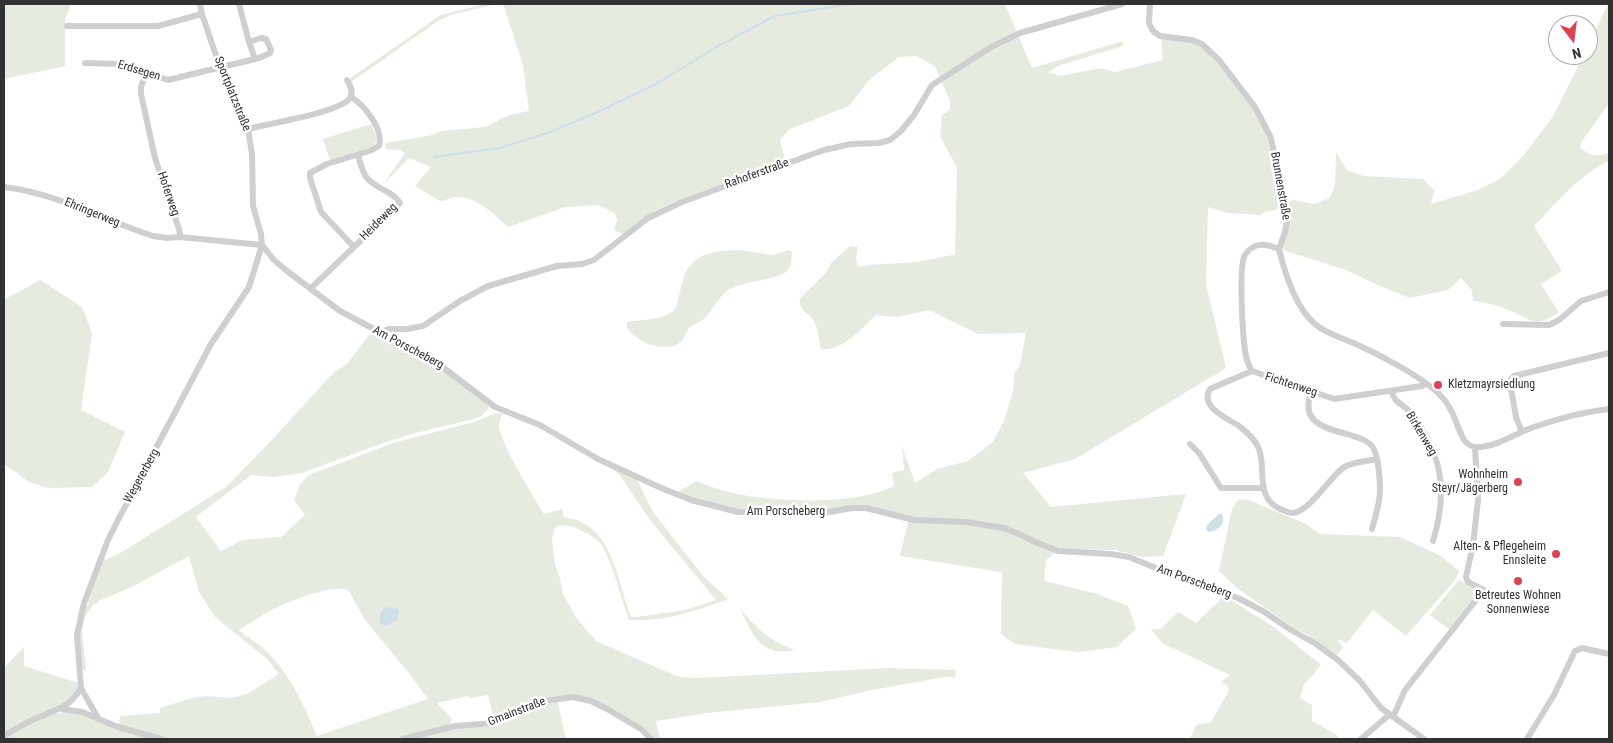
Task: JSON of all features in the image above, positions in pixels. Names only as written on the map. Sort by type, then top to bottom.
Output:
[{"type":"street","name":"Sportplatzstraße","points":[[200,4],[225,82],[248,129],[252,154],[253,206],[262,245]]},
{"type":"street","points":[[239,4],[249,42],[255,59],[270,53],[271,50],[268,42],[263,38],[249,42]]},
{"type":"street","name":"Rahoferstraße","points":[[381,333],[388,329],[407,329],[423,326],[460,301],[488,286],[557,266],[582,264],[594,260],[648,218],[690,199],[824,150],[851,144],[879,143],[890,140],[901,131],[914,115],[932,85],[993,46],[1020,33],[1122,4]]},
{"type":"street","name":"Brunnenstraße","points":[[1150,4],[1149,22],[1153,31],[1160,36],[1198,42],[1208,48],[1231,74],[1265,124],[1272,143],[1287,220],[1279,249]]},
{"type":"street","points":[[68,26],[158,26],[202,14]]},
{"type":"street","name":"Erdsegen","points":[[85,63],[121,64],[168,80],[255,59]]},
{"type":"street","name":"Hoferweg","points":[[146,73],[141,87],[141,94],[153,149],[180,229],[180,236]]},
{"type":"street","name":"Heideweg","points":[[347,80],[351,88],[351,97],[359,103],[373,122],[380,140],[379,146],[358,155],[326,164],[310,173],[310,178],[321,212],[354,247]]},
{"type":"street","points":[[248,129],[312,115],[343,104],[351,97]]},
{"type":"street","name":"Heideweg","points":[[310,289],[400,202],[390,193],[368,180],[358,155]]},
{"type":"street","name":"Ehringerweg","points":[[4,187],[52,198],[153,236],[167,238],[180,236]]},
{"type":"street","points":[[180,236],[262,245]]},
{"type":"street","name":"Fichtenweg","points":[[1279,249],[1266,244],[1259,244],[1251,249],[1243,260],[1245,346],[1252,371],[1336,399],[1426,384]]},
{"type":"street","name":"Am Porscheberg","points":[[262,245],[274,260],[310,289],[350,317],[440,364],[498,409],[540,425],[598,459],[645,481],[691,500],[746,513],[822,512],[866,508],[914,520],[966,522],[1012,530],[1035,542],[1058,550],[1129,557],[1197,585],[1230,595],[1263,611],[1326,651],[1360,681],[1376,703],[1424,739]]},
{"type":"street","name":"Wegererberg","points":[[98,718],[81,688],[76,635],[79,620],[108,540],[211,344],[249,287],[262,245]]},
{"type":"street","points":[[1279,249],[1294,292],[1314,324],[1371,351],[1426,384],[1442,396],[1466,443],[1475,447],[1487,446],[1567,416],[1609,409]]},
{"type":"street","points":[[1504,324],[1549,325],[1559,320],[1581,301],[1609,292]]},
{"type":"street","points":[[1522,432],[1510,384],[1514,376],[1609,353]]},
{"type":"street","points":[[1252,371],[1213,387],[1208,393],[1207,401],[1212,408],[1244,430],[1256,443],[1262,459],[1266,497],[1272,504],[1284,511],[1294,513],[1306,505],[1344,467],[1377,459]]},
{"type":"street","name":"Birkenweg","points":[[1392,391],[1394,400],[1411,413],[1437,460],[1441,498],[1439,519],[1433,541]]},
{"type":"street","points":[[1311,392],[1308,407],[1316,421],[1325,427],[1368,443],[1373,448],[1377,459],[1381,497],[1372,529]]},
{"type":"street","points":[[1190,444],[1199,453],[1221,488],[1264,488]]},
{"type":"street","points":[[1361,739],[1391,716],[1405,690],[1484,590],[1468,582],[1466,577],[1473,545],[1478,500],[1475,447]]},
{"type":"street","points":[[1527,739],[1554,695],[1575,651],[1582,648],[1609,654]]},
{"type":"street","points":[[4,736],[40,717],[62,709],[77,695],[81,688]]},
{"type":"street","name":"Gmainstraße","points":[[403,739],[455,726],[494,723],[544,701],[566,697],[581,698],[597,704],[636,726],[651,739]]},
{"type":"street","points":[[62,709],[82,712],[118,727],[161,739]]},
{"type":"shaded area","points":[[4,4],[71,4],[65,19],[65,66],[4,79]]},
{"type":"shaded area","points":[[485,4],[496,4],[451,15],[438,21],[351,82],[349,79],[441,15]]},
{"type":"shaded area","points":[[503,4],[1005,4],[1032,68],[1123,41],[1123,46],[1058,66],[1048,72],[1060,76],[1101,68],[1115,72],[1163,60],[1161,38],[1191,41],[1204,48],[1208,45],[1230,69],[1265,119],[1272,134],[1272,157],[1283,208],[1262,213],[1262,215],[1227,213],[1208,207],[1206,284],[1226,368],[1075,459],[1023,473],[1051,507],[1186,494],[1163,556],[1142,557],[1115,550],[1060,549],[1046,560],[1044,581],[1094,593],[1128,606],[1136,629],[1117,647],[1078,652],[1015,644],[1001,634],[1002,572],[900,556],[908,522],[906,517],[842,507],[825,510],[743,511],[676,493],[696,481],[732,493],[770,499],[814,500],[858,497],[894,486],[892,473],[904,470],[902,446],[915,483],[937,469],[968,461],[993,442],[1004,421],[1013,391],[1015,372],[1020,365],[1026,333],[978,334],[929,310],[897,317],[876,315],[858,333],[844,343],[829,349],[821,349],[814,321],[802,308],[800,302],[800,298],[826,273],[831,263],[850,246],[858,247],[856,258],[858,267],[920,261],[955,255],[957,168],[940,136],[942,115],[950,110],[950,101],[935,66],[916,56],[899,57],[868,81],[849,106],[790,129],[780,140],[785,161],[673,202],[653,212],[623,234],[614,230],[617,221],[615,213],[598,205],[565,207],[508,227],[471,199],[456,197],[440,201],[415,186],[431,167],[409,158],[383,185],[405,153],[399,150],[386,149],[385,143],[428,136],[442,131],[485,127],[509,115],[529,111],[523,65]]},
{"type":"shaded area","points":[[1608,4],[1609,103],[1580,144],[1581,149],[1592,154],[1609,153],[1609,161],[1578,181],[1534,226],[1562,271],[1541,284],[1559,313],[1544,320],[1534,321],[1502,307],[1473,301],[1472,290],[1461,278],[1448,290],[1410,298],[1346,270],[1283,250],[1286,202],[1294,200],[1314,204],[1330,198],[1335,185],[1336,152],[1347,170],[1364,176],[1423,179],[1434,190],[1431,204],[1478,190],[1500,179],[1523,156],[1552,118],[1579,65],[1598,65],[1598,25]]},
{"type":"shaded area","points":[[371,124],[377,138],[374,146],[330,160],[323,139]]},
{"type":"shaded area","points":[[740,250],[772,255],[789,250],[792,252],[791,264],[783,274],[733,287],[727,291],[705,318],[689,328],[684,338],[675,345],[662,347],[649,344],[643,342],[629,330],[627,322],[658,318],[674,310],[687,271],[698,258],[722,251]]},
{"type":"shaded area","points":[[40,280],[82,307],[92,333],[81,410],[125,432],[108,472],[92,487],[47,488],[29,482],[4,464],[4,300]]},
{"type":"shaded area","points":[[372,331],[424,358],[455,379],[488,406],[489,409],[474,419],[383,443],[302,473],[274,477],[251,475],[196,517],[221,551],[243,540],[281,537],[305,515],[294,500],[300,484],[309,475],[393,443],[474,422],[496,413],[503,414],[499,426],[505,445],[544,514],[562,509],[564,517],[579,521],[591,528],[600,538],[614,563],[631,617],[685,610],[716,600],[650,520],[621,477],[612,468],[637,480],[653,512],[703,576],[728,599],[667,617],[629,620],[612,569],[600,543],[591,535],[575,527],[558,526],[554,530],[552,540],[555,564],[563,594],[577,619],[596,641],[682,677],[698,678],[888,668],[955,670],[956,677],[944,677],[872,690],[820,702],[707,713],[656,721],[660,739],[654,739],[582,696],[563,695],[530,704],[510,716],[494,721],[488,695],[470,698],[468,696],[437,703],[452,719],[448,727],[394,739],[169,739],[119,725],[120,716],[160,713],[160,708],[192,698],[205,696],[231,698],[247,694],[279,674],[267,659],[215,617],[199,592],[189,556],[132,587],[100,600],[92,606],[85,617],[82,630],[86,671],[82,670],[79,630],[86,606],[89,605],[88,601],[103,558],[106,560],[127,549],[226,487],[334,372],[347,364]],"holes":[[[343,589],[349,591],[365,620],[428,699],[317,736],[301,701],[281,668],[264,649],[239,630],[261,616],[293,600],[316,592]]]},
{"type":"shaded area","points":[[1246,499],[1306,524],[1320,534],[1400,537],[1441,556],[1459,571],[1456,579],[1406,636],[1373,610],[1347,643],[1337,639],[1343,648],[1336,655],[1306,634],[1293,628],[1237,588],[1219,571],[1232,509],[1238,500]]},
{"type":"shaded area","points":[[1459,580],[1480,592],[1450,630],[1430,615]]},
{"type":"shaded area","points":[[1224,596],[1274,627],[1321,665],[1303,686],[1300,698],[1312,705],[1312,721],[1337,735],[1338,739],[1190,739],[1196,725],[1211,722],[1229,691],[1227,685],[1221,682],[1230,675],[1162,643],[1151,629],[1161,629],[1178,612],[1196,623]]},
{"type":"shaded area","points":[[740,609],[764,634],[778,643],[795,650],[783,652],[774,651],[766,647],[754,636]]},
{"type":"shaded area","points":[[24,647],[24,666],[78,683],[77,688],[75,694],[61,706],[4,733],[4,668]]},
{"type":"shaded area","points":[[557,699],[566,739],[413,739],[458,728],[490,726]]},
{"type":"shaded area","points":[[64,712],[87,716],[153,739],[4,739],[40,719]]},
{"type":"water","points":[[1219,514],[1222,514],[1222,524],[1218,529],[1208,532],[1206,529],[1207,525]]},
{"type":"water","points":[[387,607],[399,610],[397,620],[385,626],[381,624],[380,616],[381,612]]},
{"type":"waterway","points":[[434,157],[500,148],[550,132],[598,112],[658,83],[720,45],[775,16],[852,4]]},
{"type":"place","name":"Kletzmayrsiedlung","points":[[1438,385]]},
{"type":"place","name":"Wohnheim Steyr/Jägerberg","points":[[1518,482]]},
{"type":"place","name":"Alten- & Pflegeheim Ennsleite","points":[[1556,554]]},
{"type":"place","name":"Betreutes Wohnen Sonnenwiese","points":[[1518,581]]}]
